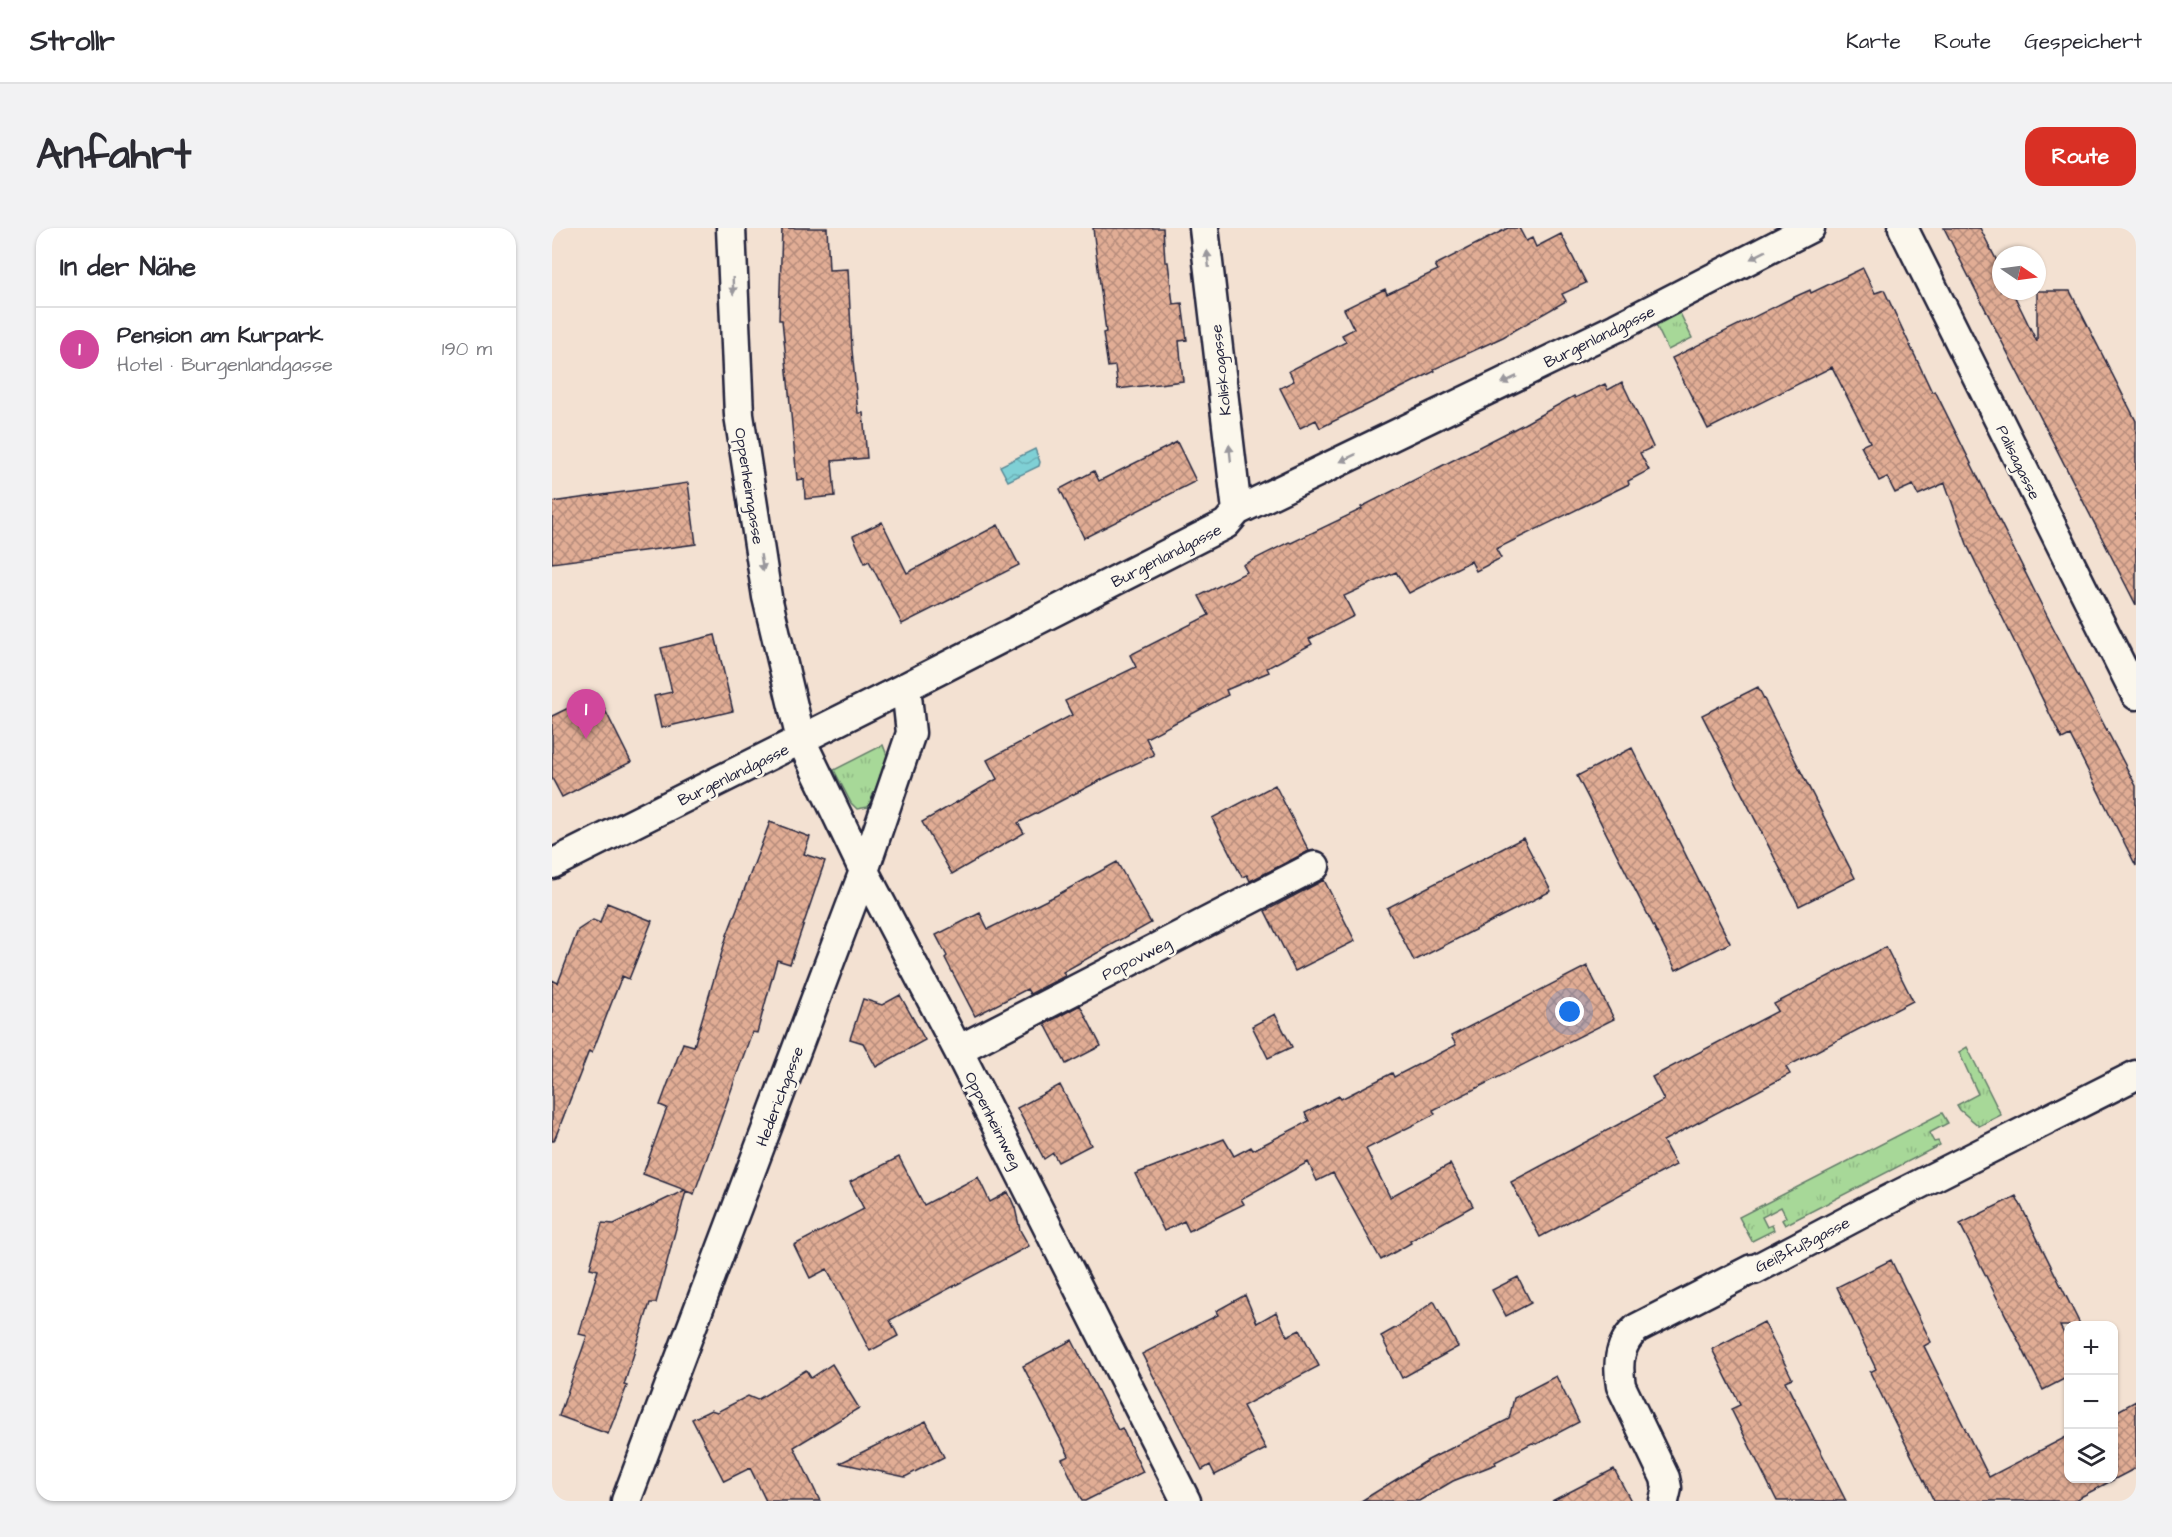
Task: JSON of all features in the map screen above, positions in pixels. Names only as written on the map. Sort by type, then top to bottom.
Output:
[{"type":"street","name":"Oppenheimgasse","points":[[731,228],[739,415],[767,597],[801,740]]},
{"type":"street","name":"Koliskogasse","points":[[1204,228],[1237,511]]},
{"type":"street","name":"Burgenlandgasse","points":[[552,864],[1226,524],[1237,511],[1616,328],[1810,228]]},
{"type":"street","name":"Palisagasse","points":[[1903,228],[2125,646],[2136,695]]},
{"type":"street","name":"Hederichgasse","points":[[626,1501],[864,871],[911,734],[906,687]]},
{"type":"street","name":"Oppenheimweg","points":[[801,740],[864,871],[958,1050],[1186,1501]]},
{"type":"street","name":"Popovweg","points":[[958,1050],[1315,866]]},
{"type":"street","name":"Geißfußgasse","points":[[1664,1501],[1667,1488],[1665,1478],[1621,1386],[1618,1371],[1619,1357],[1628,1335],[1637,1328],[1752,1269],[2136,1075]]},
{"type":"green space","points":[[1679,311],[1692,338],[1668,350],[1655,323]]},
{"type":"green space","points":[[883,745],[888,758],[868,807],[857,809],[851,803],[834,770]]},
{"type":"green space","points":[[1967,1047],[2001,1115],[1979,1126],[1957,1105],[1978,1094],[1959,1052]]},
{"type":"green space","points":[[1942,1113],[1948,1123],[1929,1133],[1934,1142],[1938,1141],[1940,1145],[1785,1225],[1782,1220],[1786,1217],[1781,1207],[1762,1217],[1767,1227],[1772,1225],[1774,1230],[1752,1241],[1739,1217]]},
{"type":"water","points":[[1035,449],[1040,462],[1039,466],[1008,481],[1000,466]]},
{"type":"building","points":[[782,228],[827,228],[829,270],[848,269],[858,413],[863,413],[867,458],[832,461],[835,496],[805,499],[804,479],[797,480],[782,320],[779,320]]},
{"type":"building","points":[[1093,228],[1163,228],[1165,262],[1168,262],[1173,304],[1182,303],[1187,340],[1179,341],[1183,381],[1118,389],[1115,366],[1108,367]]},
{"type":"building","points":[[1508,228],[1519,228],[1526,241],[1532,238],[1536,247],[1561,234],[1586,283],[1562,294],[1566,301],[1503,337],[1434,369],[1435,371],[1320,428],[1316,420],[1300,428],[1280,388],[1294,381],[1289,371],[1346,342],[1342,335],[1354,329],[1344,309],[1385,289],[1387,294],[1438,270],[1435,265]]},
{"type":"building","points":[[1944,228],[1980,228],[1992,251],[1992,300],[2016,300],[2037,342],[2037,300],[2046,300],[2046,291],[2070,291],[2136,421],[2136,605]]},
{"type":"building","points":[[1863,268],[1875,293],[1884,290],[1932,392],[1935,391],[2043,608],[2136,786],[2136,866],[2070,735],[2062,739],[1968,547],[1945,483],[1918,495],[1913,485],[1895,493],[1887,477],[1879,481],[1861,446],[1870,442],[1832,367],[1708,429],[1672,358],[1790,299],[1810,290],[1811,293]]},
{"type":"building","points":[[1622,382],[1653,447],[1640,453],[1649,470],[1628,481],[1629,484],[1496,549],[1501,558],[1476,571],[1471,561],[1409,593],[1396,572],[1344,596],[1354,616],[1309,639],[1312,644],[1267,668],[1269,672],[1226,690],[1228,695],[1146,738],[1154,755],[1018,823],[1024,833],[952,874],[922,822],[997,779],[987,760],[1072,715],[1065,701],[1136,667],[1130,655],[1209,615],[1199,596],[1247,572],[1243,565],[1362,509],[1361,507],[1574,396],[1575,398],[1605,384],[1608,390]]},
{"type":"building","points":[[1177,442],[1196,481],[1084,538],[1060,489],[1094,471],[1099,481]]},
{"type":"building","points":[[688,483],[696,544],[552,563],[552,502]]},
{"type":"building","points":[[882,522],[907,573],[998,525],[1019,565],[902,624],[869,561],[865,563],[853,536]]},
{"type":"building","points":[[715,635],[733,711],[661,728],[654,696],[672,692],[661,648]]},
{"type":"building","points":[[1758,687],[1855,878],[1799,906],[1702,715]]},
{"type":"building","points":[[597,694],[631,762],[562,797],[552,778],[552,716]]},
{"type":"building","points":[[1632,748],[1730,943],[1676,970],[1577,776]]},
{"type":"building","points":[[1275,785],[1309,851],[1250,881],[1247,875],[1242,877],[1212,818]]},
{"type":"building","points":[[770,822],[810,837],[804,854],[825,861],[790,964],[777,960],[757,1033],[752,1032],[694,1194],[686,1191],[656,1303],[650,1303],[624,1385],[627,1386],[608,1434],[559,1416],[587,1336],[579,1334],[598,1270],[590,1268],[602,1223],[614,1224],[685,1190],[643,1174],[667,1108],[660,1105],[683,1043],[694,1046],[727,935]]},
{"type":"building","points":[[1523,838],[1551,891],[1414,961],[1387,908]]},
{"type":"building","points":[[1117,862],[1151,923],[1063,972],[1065,976],[1030,994],[1027,989],[975,1016],[945,958],[947,956],[936,935],[980,913],[988,929]]},
{"type":"building","points":[[1324,880],[1355,941],[1295,971],[1265,911]]},
{"type":"building","points":[[607,903],[652,921],[629,979],[622,976],[592,1053],[589,1051],[554,1141],[552,1141],[552,980],[558,983],[578,930],[593,920],[600,923]]},
{"type":"building","points":[[1886,947],[1913,1001],[1786,1067],[1790,1074],[1663,1141],[1676,1165],[1540,1237],[1511,1182],[1664,1100],[1652,1077],[1778,1011],[1774,1004]]},
{"type":"building","points":[[1587,966],[1614,1019],[1433,1110],[1435,1114],[1366,1149],[1390,1197],[1450,1164],[1473,1206],[1381,1260],[1333,1173],[1317,1181],[1308,1162],[1241,1199],[1244,1204],[1189,1231],[1184,1221],[1164,1231],[1135,1174],[1224,1139],[1234,1156],[1251,1147],[1253,1150],[1309,1121],[1305,1113],[1339,1096],[1341,1099],[1392,1073],[1394,1077],[1456,1045],[1451,1036]]},
{"type":"building","points":[[900,995],[925,1040],[876,1067],[863,1043],[850,1039],[863,999],[882,1005]]},
{"type":"building","points":[[1080,1005],[1101,1046],[1066,1064],[1045,1024]]},
{"type":"building","points":[[1275,1014],[1292,1047],[1268,1058],[1252,1026]]},
{"type":"building","points":[[1060,1085],[1091,1145],[1058,1162],[1053,1153],[1044,1159],[1017,1108]]},
{"type":"building","points":[[899,1157],[924,1205],[978,1177],[990,1202],[1008,1192],[1015,1208],[1020,1230],[1029,1246],[890,1320],[898,1336],[870,1351],[827,1269],[810,1278],[794,1245],[864,1209],[850,1182]]},
{"type":"building","points":[[2016,1196],[2078,1321],[2064,1321],[2064,1326],[2060,1326],[2064,1334],[2064,1379],[2043,1390],[1960,1224]]},
{"type":"building","points":[[1891,1260],[1931,1342],[1924,1346],[1989,1477],[2064,1438],[2064,1483],[2107,1483],[2073,1501],[1934,1501],[1870,1372],[1876,1369],[1837,1287]]},
{"type":"building","points":[[1518,1277],[1531,1303],[1506,1316],[1492,1290]]},
{"type":"building","points":[[1245,1295],[1257,1323],[1276,1312],[1287,1336],[1300,1330],[1319,1366],[1243,1406],[1266,1449],[1215,1475],[1210,1465],[1202,1470],[1142,1354],[1218,1315],[1216,1311]]},
{"type":"building","points":[[1434,1301],[1458,1347],[1402,1378],[1381,1336],[1404,1323]]},
{"type":"building","points":[[1764,1322],[1792,1378],[1785,1381],[1846,1501],[1777,1501],[1731,1409],[1740,1405],[1712,1349]]},
{"type":"building","points":[[1072,1340],[1118,1430],[1122,1428],[1143,1472],[1085,1501],[1082,1501],[1062,1459],[1069,1456],[1023,1366]]},
{"type":"building","points":[[832,1364],[859,1408],[794,1447],[820,1501],[766,1501],[750,1468],[724,1481],[692,1419],[711,1410],[717,1412],[748,1396],[757,1400],[806,1370],[811,1378]]},
{"type":"building","points":[[1556,1376],[1579,1422],[1537,1444],[1532,1443],[1495,1462],[1496,1464],[1453,1481],[1419,1501],[1361,1501],[1428,1460],[1509,1419],[1514,1398]]},
{"type":"building","points":[[2136,1401],[2136,1468],[2118,1477],[2118,1411]]},
{"type":"building","points":[[926,1421],[944,1457],[905,1477],[840,1463]]},
{"type":"building","points":[[1614,1469],[1631,1501],[1552,1501]]},
{"type":"place","name":"Pension am Kurpark","points":[[586,739]]}]
